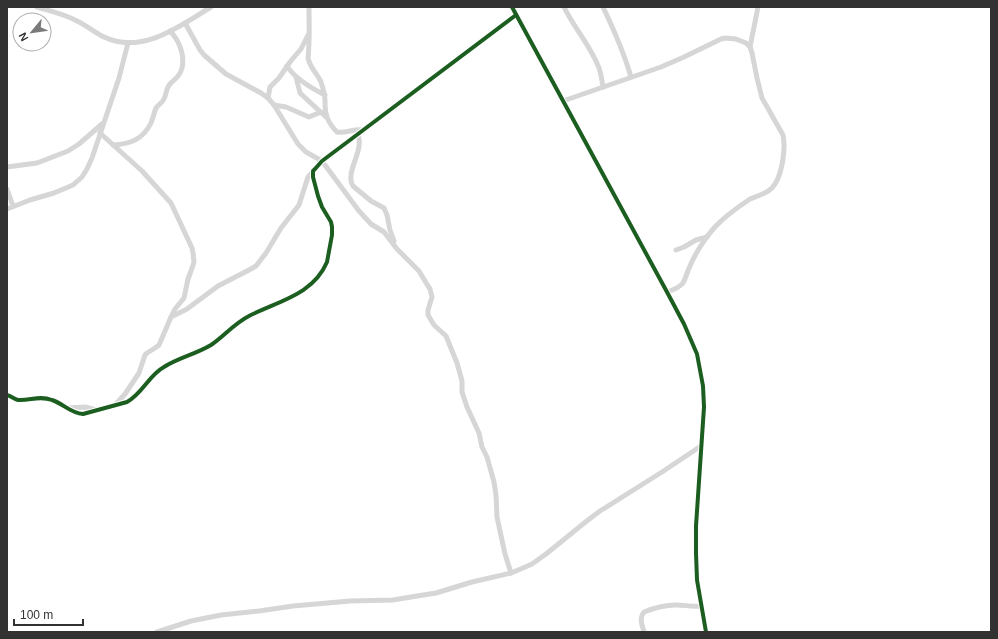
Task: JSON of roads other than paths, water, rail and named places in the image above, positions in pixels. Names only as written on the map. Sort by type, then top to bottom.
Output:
[{"type":"street","points":[[37,7],[57,12],[78,21],[104,37],[128,43],[148,40],[170,31],[211,7]]},
{"type":"street","points":[[309,7],[308,58],[309,63],[322,83],[325,95],[325,113],[337,132],[340,133],[358,129],[363,130]]},
{"type":"street","points":[[512,7],[667,292],[697,354],[703,386],[704,402],[696,526],[696,553],[701,606],[706,632]]},
{"type":"street","points":[[564,7],[600,69],[604,86]]},
{"type":"street","points":[[603,7],[623,53],[630,77]]},
{"type":"street","points":[[667,292],[675,290],[683,282],[690,265],[714,228],[746,202],[772,188],[780,173],[784,140],[762,98],[750,47],[758,7]]},
{"type":"street","points":[[171,317],[187,309],[213,289],[256,266],[266,253],[281,228],[299,205],[308,177],[322,161],[516,15]]},
{"type":"street","points":[[185,23],[200,50],[226,74],[268,98],[274,105],[298,144],[306,152],[322,161],[359,212],[371,224],[384,232],[397,249],[419,271],[430,289],[432,297],[428,315],[434,325],[446,336],[457,363],[462,381],[462,392],[479,433],[482,447],[487,457],[494,482],[498,521],[502,542],[511,573]]},
{"type":"street","points":[[113,144],[127,144],[142,135],[150,124],[156,109],[163,101],[169,84],[180,75],[182,64],[180,49],[175,36],[170,31]]},
{"type":"street","points":[[268,98],[270,87],[279,78],[304,44],[309,32]]},
{"type":"street","points":[[563,101],[669,64],[715,41],[725,38],[741,41],[750,47]]},
{"type":"street","points":[[7,209],[67,188],[78,182],[82,177],[87,169],[119,78],[128,43]]},
{"type":"street","points":[[287,66],[292,74],[316,91],[325,95]]},
{"type":"street","points":[[296,77],[300,93],[327,117]]},
{"type":"street","points":[[274,105],[286,107],[309,117],[321,112]]},
{"type":"street","points":[[7,167],[45,161],[68,151],[103,124]]},
{"type":"street","points":[[100,132],[142,171],[171,203],[185,236],[192,248],[194,262],[182,302],[175,309],[158,345],[147,353],[139,373],[125,394],[114,406]]},
{"type":"street","points":[[358,134],[359,148],[351,174],[351,182],[371,202],[384,208],[391,235],[397,249]]},
{"type":"street","points":[[7,395],[16,400],[34,398],[48,399],[77,413],[83,414],[127,402],[140,392],[162,368],[217,341],[235,325],[250,315],[290,298],[306,289],[322,272],[327,262],[333,231],[331,222],[322,207],[318,196],[313,171]]},
{"type":"street","points":[[7,189],[13,206]]},
{"type":"street","points":[[676,250],[696,240],[707,237]]},
{"type":"street","points":[[157,632],[191,621],[221,615],[293,606],[350,601],[393,600],[411,597],[440,592],[472,582],[511,573],[532,564],[600,511],[701,446]]},
{"type":"street","points":[[644,632],[641,618],[644,612],[670,605],[693,607],[701,606]]}]
